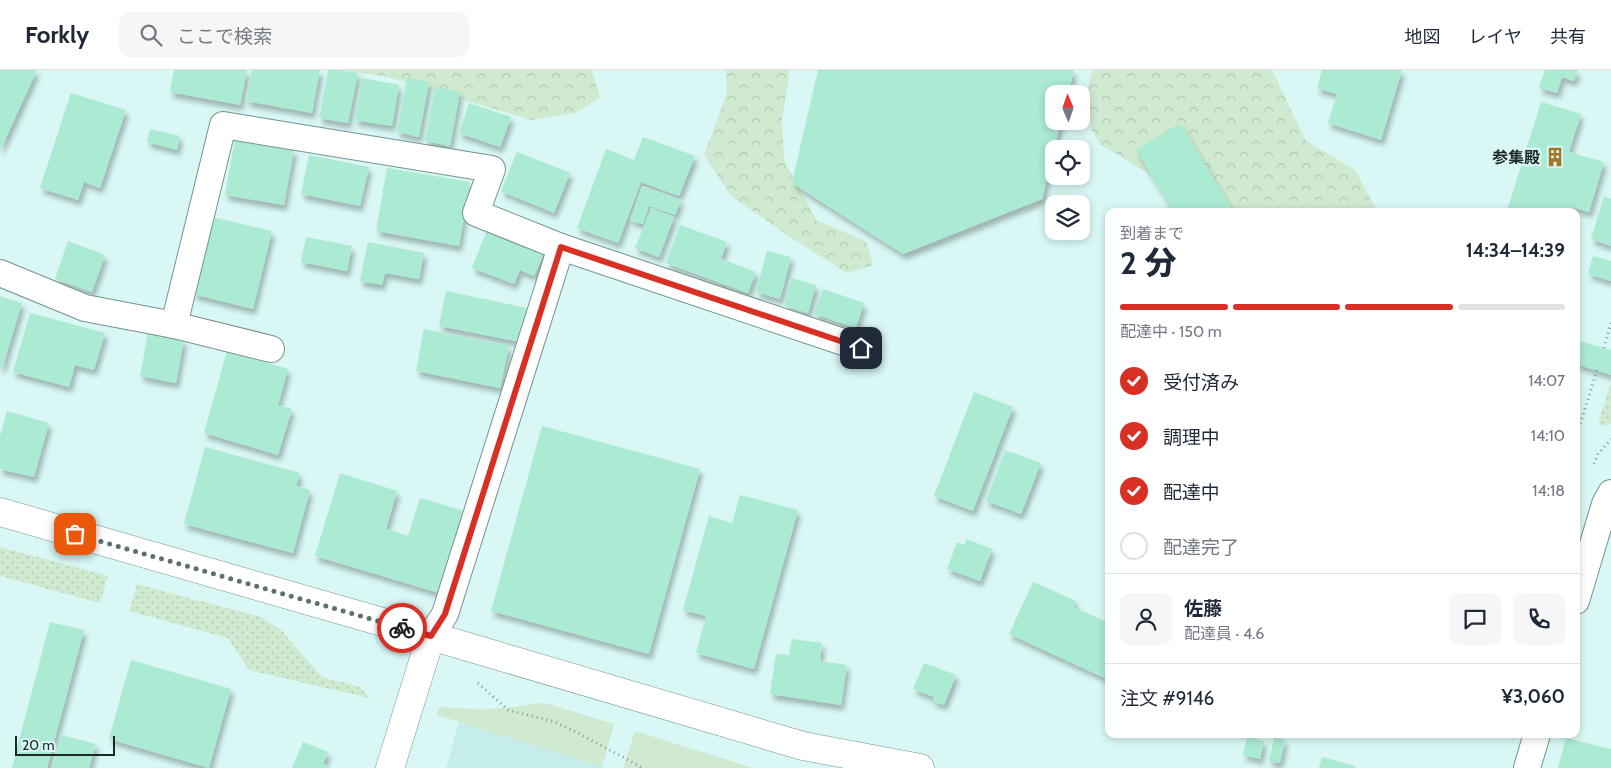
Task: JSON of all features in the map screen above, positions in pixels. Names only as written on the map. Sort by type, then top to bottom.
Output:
[{"type":"street","points":[[174,325],[223,125],[492,170],[476,212],[561,247],[861,348]]},
{"type":"street","points":[[390,768],[431,636],[445,614],[561,247]]},
{"type":"street","points":[[0,273],[85,308],[174,325],[271,349]]},
{"type":"street","points":[[1580,587],[1604,504],[1611,493]]},
{"type":"street","points":[[0,512],[804,746],[920,768]]},
{"type":"street","points":[[1527,768],[1536,738]]},
{"type":"path","points":[[1604,348],[1611,323]]},
{"type":"path","points":[[1580,425],[1597,370]]},
{"type":"path","points":[[1594,464],[1598,454],[1611,439]]},
{"type":"path","points":[[474,680],[508,710],[561,725],[643,768]]},
{"type":"shaded area","points":[[459,722],[602,767],[606,768],[446,768]]},
{"type":"green space","points":[[339,70],[592,70],[600,98],[575,113],[531,120],[388,77]]},
{"type":"green space","points":[[726,70],[790,70],[782,118],[784,160],[817,221],[866,241],[873,265],[847,273],[787,235],[731,196],[704,155],[727,93]]},
{"type":"green space","points":[[1093,70],[1272,70],[1306,141],[1355,170],[1375,208],[1205,208],[1100,144],[1090,127],[1089,85]]},
{"type":"green space","points":[[1610,385],[1611,424],[1601,426],[1599,421]]},
{"type":"green space","points":[[0,547],[108,576],[100,603],[0,576]]},
{"type":"green space","points":[[137,584],[261,617],[281,630],[320,675],[354,685],[365,692],[369,698],[249,670],[228,638],[129,611]]},
{"type":"green space","points":[[538,703],[552,705],[614,724],[602,767],[437,715],[437,712],[442,707],[491,709]]},
{"type":"green space","points":[[635,731],[753,768],[623,768]]},
{"type":"building","points":[[0,70],[37,70],[0,151]]},
{"type":"building","points":[[174,70],[247,70],[240,105],[170,92]]},
{"type":"building","points":[[252,70],[320,70],[312,113],[246,101]]},
{"type":"building","points":[[328,70],[358,73],[348,123],[319,118]]},
{"type":"building","points":[[818,70],[1074,70],[1070,85],[1045,85],[1045,130],[1059,130],[1056,140],[1045,140],[1045,185],[1042,199],[903,254],[792,183]]},
{"type":"building","points":[[1322,70],[1402,70],[1381,140],[1328,123],[1337,94],[1317,88]]},
{"type":"building","points":[[1545,70],[1578,70],[1574,81],[1562,77],[1557,93],[1539,88]]},
{"type":"building","points":[[362,78],[399,85],[392,126],[355,120]]},
{"type":"building","points":[[407,78],[429,82],[419,137],[397,132]]},
{"type":"building","points":[[435,87],[460,92],[450,146],[425,141]]},
{"type":"building","points":[[71,93],[126,110],[100,188],[84,182],[78,200],[40,188]]},
{"type":"building","name":"参集殿","points":[[1541,102],[1581,114],[1569,152],[1604,162],[1589,212],[1571,207],[1508,208]]},
{"type":"building","points":[[469,103],[511,117],[500,147],[459,133]]},
{"type":"building","points":[[1180,123],[1231,208],[1171,208],[1136,150]]},
{"type":"building","points":[[150,129],[180,136],[177,150],[147,142]]},
{"type":"building","points":[[643,137],[695,156],[679,196],[641,182],[618,243],[577,228],[606,149],[634,160]]},
{"type":"building","points":[[235,139],[294,150],[284,205],[225,195]]},
{"type":"building","points":[[517,152],[570,173],[554,213],[501,191]]},
{"type":"building","points":[[309,155],[369,167],[360,206],[301,194]]},
{"type":"building","points":[[387,168],[470,182],[459,246],[376,231]]},
{"type":"building","points":[[642,186],[681,200],[675,215],[649,206],[643,224],[630,220]]},
{"type":"building","points":[[1604,196],[1611,199],[1611,246],[1591,239]]},
{"type":"building","points":[[651,208],[674,217],[659,257],[635,248]]},
{"type":"building","points":[[211,217],[272,231],[253,309],[193,294]]},
{"type":"building","points":[[489,225],[546,248],[534,276],[520,270],[514,284],[472,268]]},
{"type":"building","points":[[680,225],[727,242],[721,259],[756,272],[748,293],[666,263]]},
{"type":"building","points":[[306,237],[352,246],[347,271],[301,262]]},
{"type":"building","points":[[68,241],[105,255],[92,292],[55,279]]},
{"type":"building","points":[[368,242],[424,253],[419,279],[385,273],[382,285],[360,281]]},
{"type":"building","points":[[767,251],[791,257],[780,299],[756,292]]},
{"type":"building","points":[[1593,256],[1611,261],[1611,281],[1588,274]]},
{"type":"building","points":[[792,278],[816,285],[808,313],[784,306]]},
{"type":"building","points":[[823,289],[864,303],[856,328],[814,314]]},
{"type":"building","points":[[446,291],[532,309],[525,343],[439,326]]},
{"type":"building","points":[[0,296],[22,303],[2,369],[0,368]]},
{"type":"building","points":[[30,313],[105,333],[94,370],[75,365],[69,387],[13,372]]},
{"type":"building","points":[[424,329],[509,346],[500,388],[416,371]]},
{"type":"building","points":[[148,333],[184,340],[176,383],[140,376]]},
{"type":"building","points":[[1580,341],[1611,350],[1611,375],[1580,365]]},
{"type":"building","points":[[227,351],[288,369],[278,405],[292,409],[278,455],[204,433]]},
{"type":"building","points":[[974,392],[1013,407],[973,511],[934,496]]},
{"type":"building","points":[[7,411],[49,423],[34,477],[0,469],[0,436]]},
{"type":"building","points":[[542,426],[700,469],[649,654],[491,611]]},
{"type":"building","points":[[205,447],[300,473],[296,486],[310,490],[293,553],[184,524]]},
{"type":"building","points":[[1005,450],[1041,463],[1021,514],[986,501]]},
{"type":"building","points":[[340,473],[397,491],[386,529],[408,536],[420,498],[471,513],[446,595],[315,556]]},
{"type":"building","points":[[740,495],[798,510],[754,669],[696,653],[706,616],[683,610],[709,516],[732,523]]},
{"type":"building","points":[[966,539],[992,549],[980,581],[947,569],[957,542],[964,545]]},
{"type":"building","points":[[1033,582],[1076,601],[1073,607],[1105,621],[1105,678],[1009,634]]},
{"type":"building","points":[[50,622],[84,630],[47,768],[12,768]]},
{"type":"building","points":[[792,639],[822,643],[820,661],[847,665],[841,705],[770,694],[776,654],[789,655]]},
{"type":"building","points":[[131,660],[231,689],[209,768],[109,739]]},
{"type":"building","points":[[924,663],[956,675],[944,705],[933,701],[934,697],[913,689]]},
{"type":"building","points":[[61,735],[96,744],[89,768],[52,768]]},
{"type":"building","points":[[1247,738],[1264,741],[1260,759],[1243,755]]},
{"type":"building","points":[[1274,738],[1285,740],[1280,763],[1269,761]]},
{"type":"building","points":[[1566,738],[1611,749],[1611,768],[1558,768]]},
{"type":"building","points":[[303,742],[328,752],[323,764],[332,768],[292,768]]},
{"type":"building","points":[[1322,757],[1355,766],[1355,768],[1319,768]]},
{"type":"way so far","points":[[75,534],[402,628]]},
{"type":"place","name":"参集殿","points":[[1555,157]]},
{"type":"route","points":[[402,628],[431,636],[445,614],[561,247],[861,348]]}]
